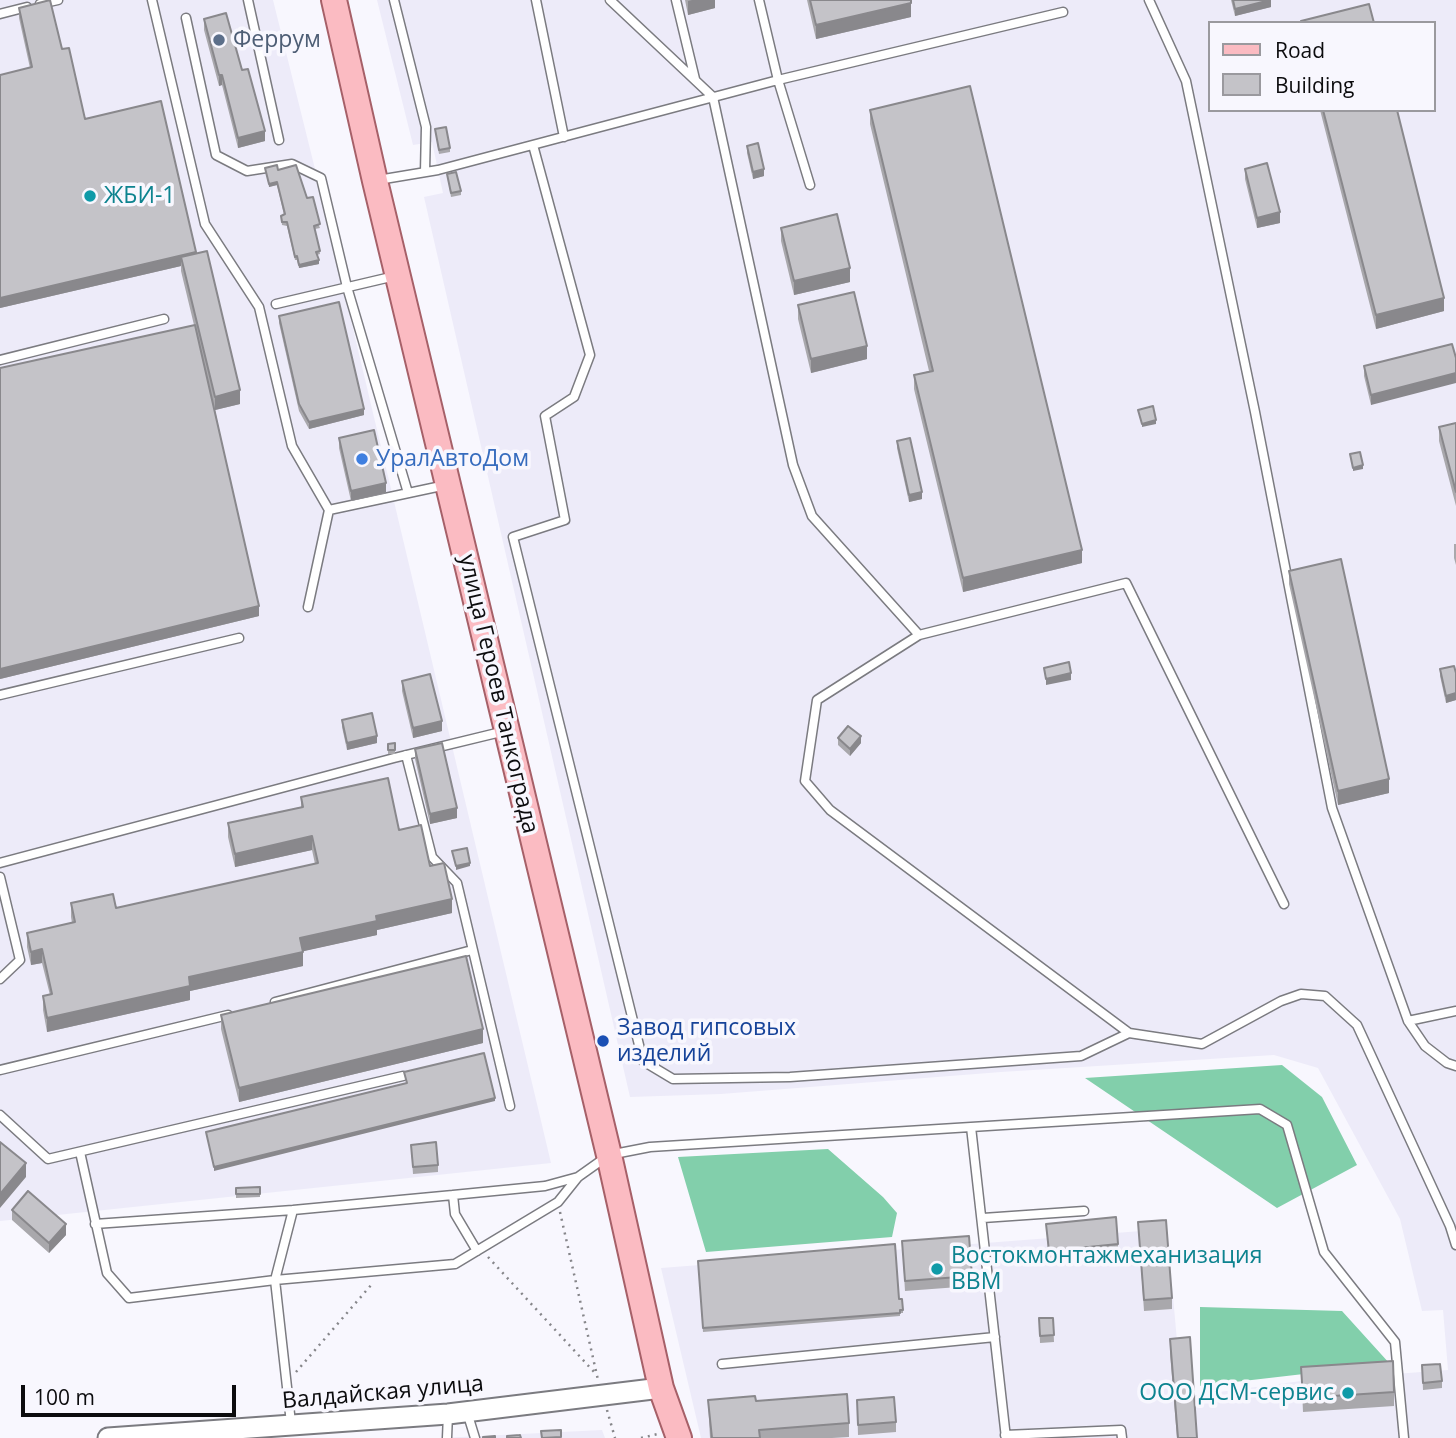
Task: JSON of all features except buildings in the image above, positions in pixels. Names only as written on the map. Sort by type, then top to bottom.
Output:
[{"type":"main road","name":"улица Героев Танкограда","points":[[334,0],[609,1155],[661,1388],[679,1438]]},
{"type":"main road","name":"улица Героев Танкограда","points":[[661,1388],[662,1438]]},
{"type":"street","name":"Валдайская улица","points":[[107,1438],[458,1413],[661,1388]]},
{"type":"lane","points":[[0,14],[58,0]]},
{"type":"lane","points":[[152,0],[205,223],[259,307],[292,446],[329,510],[308,607]]},
{"type":"lane","points":[[248,0],[279,140]]},
{"type":"lane","points":[[394,0],[426,127],[425,172]]},
{"type":"lane","points":[[536,0],[564,136]]},
{"type":"lane","points":[[610,0],[713,97],[793,465],[812,516],[919,635]]},
{"type":"lane","points":[[676,0],[696,81]]},
{"type":"lane","points":[[758,0],[778,80],[810,185]]},
{"type":"lane","points":[[1149,0],[1186,81],[1255,412],[1332,808],[1408,1021],[1425,1046],[1447,1063],[1456,1066]]},
{"type":"lane","points":[[375,181],[425,172],[778,80],[1063,12]]},
{"type":"lane","points":[[186,18],[216,155],[247,171],[292,164],[321,178],[346,287],[408,493]]},
{"type":"lane","points":[[533,145],[590,355],[574,397],[545,416],[565,520],[513,537],[643,1061],[673,1079],[790,1077],[1081,1056],[1129,1032]]},
{"type":"lane","points":[[275,304],[398,275]]},
{"type":"lane","points":[[0,360],[164,319]]},
{"type":"lane","points":[[329,510],[448,484]]},
{"type":"lane","points":[[1284,904],[1126,583],[919,635],[817,700],[805,781],[830,810],[1129,1032],[1202,1044],[1281,1001],[1301,994],[1325,996],[1357,1025],[1450,1226],[1456,1245]]},
{"type":"lane","points":[[0,695],[239,638]]},
{"type":"lane","points":[[0,863],[507,730]]},
{"type":"lane","points":[[406,755],[432,857],[457,883],[510,1106]]},
{"type":"lane","points":[[0,877],[20,960],[0,979]]},
{"type":"lane","points":[[266,1005],[472,950]]},
{"type":"lane","points":[[1408,1021],[1456,1011]]},
{"type":"lane","points":[[0,1070],[240,1012]]},
{"type":"lane","points":[[0,1115],[48,1159],[403,1076]]},
{"type":"lane","points":[[80,1152],[107,1273],[129,1298],[275,1280],[455,1264],[558,1202],[578,1177],[609,1155],[650,1147],[1260,1109],[1287,1125],[1324,1252],[1395,1342],[1404,1438]]},
{"type":"lane","points":[[971,1127],[1006,1436],[1121,1430],[1122,1438]]},
{"type":"lane","points":[[95,1224],[453,1195],[545,1186],[578,1177]]},
{"type":"lane","points":[[453,1195],[455,1214],[479,1250]]},
{"type":"lane","points":[[291,1426],[275,1280],[293,1210]]},
{"type":"lane","points":[[983,1218],[1084,1211]]},
{"type":"lane","points":[[722,1364],[995,1337]]},
{"type":"lane","points":[[447,1438],[458,1413]]},
{"type":"lane","points":[[458,1413],[475,1438]]},
{"type":"path","points":[[558,1202],[597,1376],[615,1438]]},
{"type":"path","points":[[479,1250],[597,1376]]},
{"type":"path","points":[[287,1383],[383,1271]]},
{"type":"shaded area","points":[[0,0],[273,0],[551,1163],[0,1221]]},
{"type":"shaded area","points":[[377,0],[1456,0],[1456,1438],[701,1438],[661,1268],[1167,1229],[1182,1397],[1301,1381],[1448,1370],[1443,1310],[1422,1311],[1400,1219],[1318,1068],[1274,1055],[1001,1072],[721,1094],[630,1097],[424,197],[443,193],[432,142],[413,145]]},
{"type":"shaded area","points":[[602,1430],[605,1438],[441,1438]]},
{"type":"green space","points":[[1282,1065],[1322,1097],[1357,1165],[1277,1208],[1085,1078]]},
{"type":"green space","points":[[828,1149],[883,1197],[897,1213],[892,1237],[706,1252],[678,1157]]},
{"type":"green space","points":[[1200,1307],[1342,1311],[1390,1364],[1200,1386]]},
{"type":"place","name":"Феррум","points":[[219,40]]},
{"type":"place","name":"ЖБИ-1","points":[[90,196]]},
{"type":"place","name":"УралАвтоДом","points":[[362,459]]},
{"type":"place","name":"Завод гипсовых изделий","points":[[603,1041]]},
{"type":"place","name":"Востокмонтажмеханизация ВВМ","points":[[937,1269]]},
{"type":"place","name":"ООО ДСМ-сервис","points":[[1348,1393]]}]
